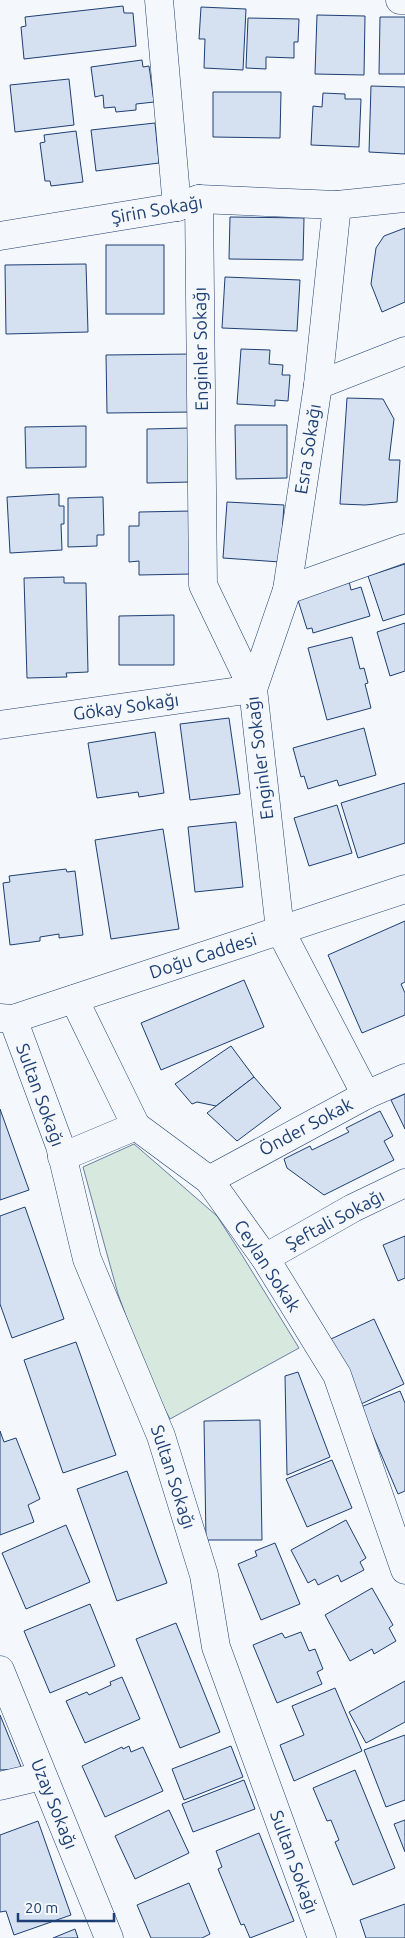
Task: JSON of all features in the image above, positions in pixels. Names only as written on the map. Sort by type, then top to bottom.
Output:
[{"type":"street","name":"Enginler Sokağı","points":[[159,0],[188,204],[204,585],[253,688],[280,930],[366,1095]]},
{"type":"street","points":[[400,0],[405,0]]},
{"type":"street","name":"Şirin Sokağı","points":[[0,236],[188,204],[337,205],[405,198]]},
{"type":"street","name":"Esra Sokağı","points":[[253,688],[286,590],[318,385],[337,205]]},
{"type":"street","points":[[318,385],[405,351]]},
{"type":"street","points":[[286,590],[405,548]]},
{"type":"street","name":"Gökay Sokağı","points":[[0,726],[253,688]]},
{"type":"street","name":"Doğu Caddesi","points":[[6,1019],[74,999],[405,889]]},
{"type":"street","name":"Ceylan Sokak","points":[[74,999],[136,1126],[209,1180],[265,1258],[337,1375],[405,1570]]},
{"type":"street","name":"Sultan Sokağı","points":[[6,1019],[60,1146],[87,1259],[161,1436],[204,1575],[216,1646],[322,1938]]},
{"type":"street","name":"Önder Sokak","points":[[209,1180],[366,1095],[405,1078]]},
{"type":"street","points":[[62,1156],[136,1126]]},
{"type":"street","name":"Şeftali Sokağı","points":[[265,1258],[354,1208],[405,1183]]},
{"type":"street","name":"Uzay Sokağı","points":[[0,1670],[109,1938]]},
{"type":"street","points":[[0,1786],[42,1776]]},
{"type":"shaded area","points":[[134,1144],[217,1216],[299,1348],[170,1419],[149,1379],[118,1294],[83,1167]]},
{"type":"building","points":[[123,6],[124,13],[133,13],[136,46],[24,59],[21,27],[26,26],[25,17]]},
{"type":"building","points":[[201,7],[246,9],[243,70],[204,68],[205,39],[199,39]]},
{"type":"building","points":[[317,15],[365,16],[364,75],[315,74]]},
{"type":"building","points":[[380,17],[405,17],[405,74],[379,74]]},
{"type":"building","points":[[248,18],[299,19],[298,42],[294,42],[294,58],[266,57],[266,69],[246,68]]},
{"type":"building","points":[[142,60],[143,67],[149,66],[154,102],[136,104],[136,110],[116,112],[115,107],[104,108],[103,95],[95,97],[91,67]]},
{"type":"building","points":[[69,79],[74,125],[15,132],[10,85]]},
{"type":"building","points":[[371,86],[405,87],[405,154],[369,152]]},
{"type":"building","points":[[213,92],[281,92],[280,138],[213,137]]},
{"type":"building","points":[[323,93],[345,94],[345,99],[361,99],[359,147],[311,145],[313,106],[322,107]]},
{"type":"building","points":[[155,123],[159,163],[96,171],[91,130]]},
{"type":"building","points":[[76,131],[83,182],[51,186],[50,181],[45,181],[40,143],[45,142],[44,135]]},
{"type":"building","points":[[230,217],[304,218],[303,260],[229,259]]},
{"type":"building","points":[[405,228],[405,302],[382,312],[371,284],[376,248],[384,236]]},
{"type":"building","points":[[106,245],[164,245],[164,314],[106,314]]},
{"type":"building","points":[[86,264],[88,332],[6,334],[5,265]]},
{"type":"building","points":[[225,277],[300,280],[297,331],[222,328]]},
{"type":"building","points":[[241,349],[270,350],[269,364],[283,365],[282,375],[290,375],[288,401],[275,400],[275,406],[237,404]]},
{"type":"building","points":[[192,354],[193,412],[107,413],[106,355]]},
{"type":"building","points":[[347,398],[383,399],[394,419],[389,460],[400,460],[397,502],[365,505],[340,504]]},
{"type":"building","points":[[235,425],[287,425],[287,478],[236,479]]},
{"type":"building","points":[[86,426],[86,467],[26,468],[25,427]]},
{"type":"building","points":[[190,428],[190,482],[147,483],[147,429]]},
{"type":"building","points":[[59,494],[59,506],[64,506],[64,524],[61,524],[62,550],[10,553],[7,497]]},
{"type":"building","points":[[103,497],[104,535],[97,535],[97,546],[68,547],[68,498]]},
{"type":"building","points":[[227,502],[284,505],[280,562],[223,558]]},
{"type":"building","points":[[191,511],[192,574],[139,575],[139,561],[129,562],[129,526],[139,526],[139,512]]},
{"type":"building","points":[[405,564],[405,614],[383,621],[368,576]]},
{"type":"building","points":[[64,577],[64,583],[86,583],[88,672],[66,673],[67,677],[27,678],[24,578]]},
{"type":"building","points":[[349,581],[351,590],[361,587],[370,616],[313,633],[312,628],[307,629],[297,597]]},
{"type":"building","points":[[174,615],[174,665],[119,665],[119,616]]},
{"type":"building","points":[[405,623],[405,671],[390,676],[377,632]]},
{"type":"building","points":[[352,637],[360,669],[364,668],[368,683],[365,684],[371,708],[327,720],[308,648]]},
{"type":"building","points":[[229,718],[240,794],[190,800],[180,724]]},
{"type":"building","points":[[364,728],[376,775],[339,786],[337,780],[308,789],[304,776],[301,777],[293,748]]},
{"type":"building","points":[[155,732],[164,793],[139,797],[138,792],[97,798],[88,743]]},
{"type":"building","points":[[405,783],[405,843],[358,858],[341,803]]},
{"type":"building","points":[[337,805],[352,853],[309,866],[294,818]]},
{"type":"building","points":[[236,822],[243,887],[195,892],[188,827]]},
{"type":"building","points":[[163,829],[179,929],[111,939],[95,840]]},
{"type":"building","points":[[66,869],[67,872],[75,871],[83,935],[59,938],[59,934],[40,937],[40,941],[10,945],[3,883],[10,882],[9,876]]},
{"type":"building","points":[[405,921],[405,982],[401,984],[405,993],[405,1015],[362,1033],[328,955]]},
{"type":"building","points":[[244,980],[264,1027],[161,1070],[141,1023]]},
{"type":"building","points":[[231,1046],[254,1077],[216,1106],[197,1102],[192,1104],[175,1084]]},
{"type":"building","points":[[254,1077],[281,1108],[237,1141],[207,1113]]},
{"type":"building","points":[[405,1094],[405,1129],[391,1100]]},
{"type":"building","points":[[0,1109],[29,1190],[0,1200]]},
{"type":"building","points":[[380,1111],[393,1136],[384,1141],[394,1160],[324,1195],[287,1168],[284,1159],[310,1146],[312,1150],[349,1132],[346,1128]]},
{"type":"building","points":[[25,1207],[64,1319],[12,1338],[0,1304],[0,1216]]},
{"type":"building","points":[[405,1236],[405,1278],[398,1281],[383,1245]]},
{"type":"building","points":[[374,1319],[404,1384],[361,1404],[331,1339]]},
{"type":"building","points":[[76,1342],[116,1455],[63,1473],[24,1360]]},
{"type":"building","points":[[298,1372],[330,1457],[287,1475],[285,1376]]},
{"type":"building","points":[[400,1391],[405,1403],[405,1491],[398,1494],[361,1407]]},
{"type":"building","points":[[260,1420],[262,1540],[206,1540],[204,1421]]},
{"type":"building","points":[[0,1431],[4,1442],[16,1438],[40,1499],[28,1505],[34,1522],[0,1535]]},
{"type":"building","points":[[332,1460],[352,1508],[307,1527],[286,1479]]},
{"type":"building","points":[[127,1471],[167,1583],[117,1601],[77,1489]]},
{"type":"building","points":[[346,1520],[366,1558],[360,1562],[364,1570],[341,1582],[338,1575],[318,1585],[315,1579],[308,1583],[291,1550]]},
{"type":"building","points":[[66,1525],[90,1582],[26,1609],[2,1553]]},
{"type":"building","points":[[275,1543],[300,1604],[261,1620],[238,1564],[257,1556],[255,1551]]},
{"type":"building","points":[[372,1588],[393,1625],[389,1628],[396,1641],[374,1654],[372,1649],[350,1661],[325,1615]]},
{"type":"building","points":[[90,1604],[115,1666],[50,1693],[24,1631]]},
{"type":"building","points":[[176,1623],[220,1732],[180,1748],[136,1639]]},
{"type":"building","points":[[301,1632],[309,1651],[315,1649],[323,1669],[317,1672],[322,1684],[277,1703],[253,1645],[282,1633],[285,1638]]},
{"type":"building","points":[[122,1677],[140,1719],[85,1743],[66,1701],[87,1692],[89,1695],[111,1685],[110,1682]]},
{"type":"building","points":[[405,1681],[405,1722],[366,1743],[349,1712]]},
{"type":"building","points":[[335,1688],[362,1751],[294,1781],[280,1745],[304,1735],[292,1706]]},
{"type":"building","points":[[0,1715],[22,1769],[0,1770]]},
{"type":"building","points":[[405,1735],[405,1800],[386,1807],[364,1750]]},
{"type":"building","points":[[129,1746],[131,1752],[143,1747],[163,1791],[105,1817],[82,1766],[122,1747],[123,1749]]},
{"type":"building","points":[[231,1746],[243,1777],[184,1800],[172,1769]]},
{"type":"building","points":[[355,1770],[395,1868],[353,1885],[335,1842],[339,1840],[331,1820],[327,1821],[313,1788]]},
{"type":"building","points":[[244,1780],[255,1809],[193,1832],[182,1804]]},
{"type":"building","points":[[169,1810],[189,1853],[135,1879],[115,1836]]},
{"type":"building","points":[[405,1820],[405,1852],[394,1824]]},
{"type":"building","points":[[38,1821],[71,1915],[14,1935],[6,1911],[0,1912],[0,1835]]},
{"type":"building","points":[[259,1833],[294,1921],[250,1938],[244,1924],[241,1925],[218,1869],[222,1867],[216,1851]]},
{"type":"building","points":[[189,1883],[210,1934],[202,1938],[151,1938],[137,1905]]},
{"type":"building","points":[[405,1904],[405,1938],[366,1938],[360,1920]]},
{"type":"building","points":[[75,1929],[78,1938],[53,1938]]}]
